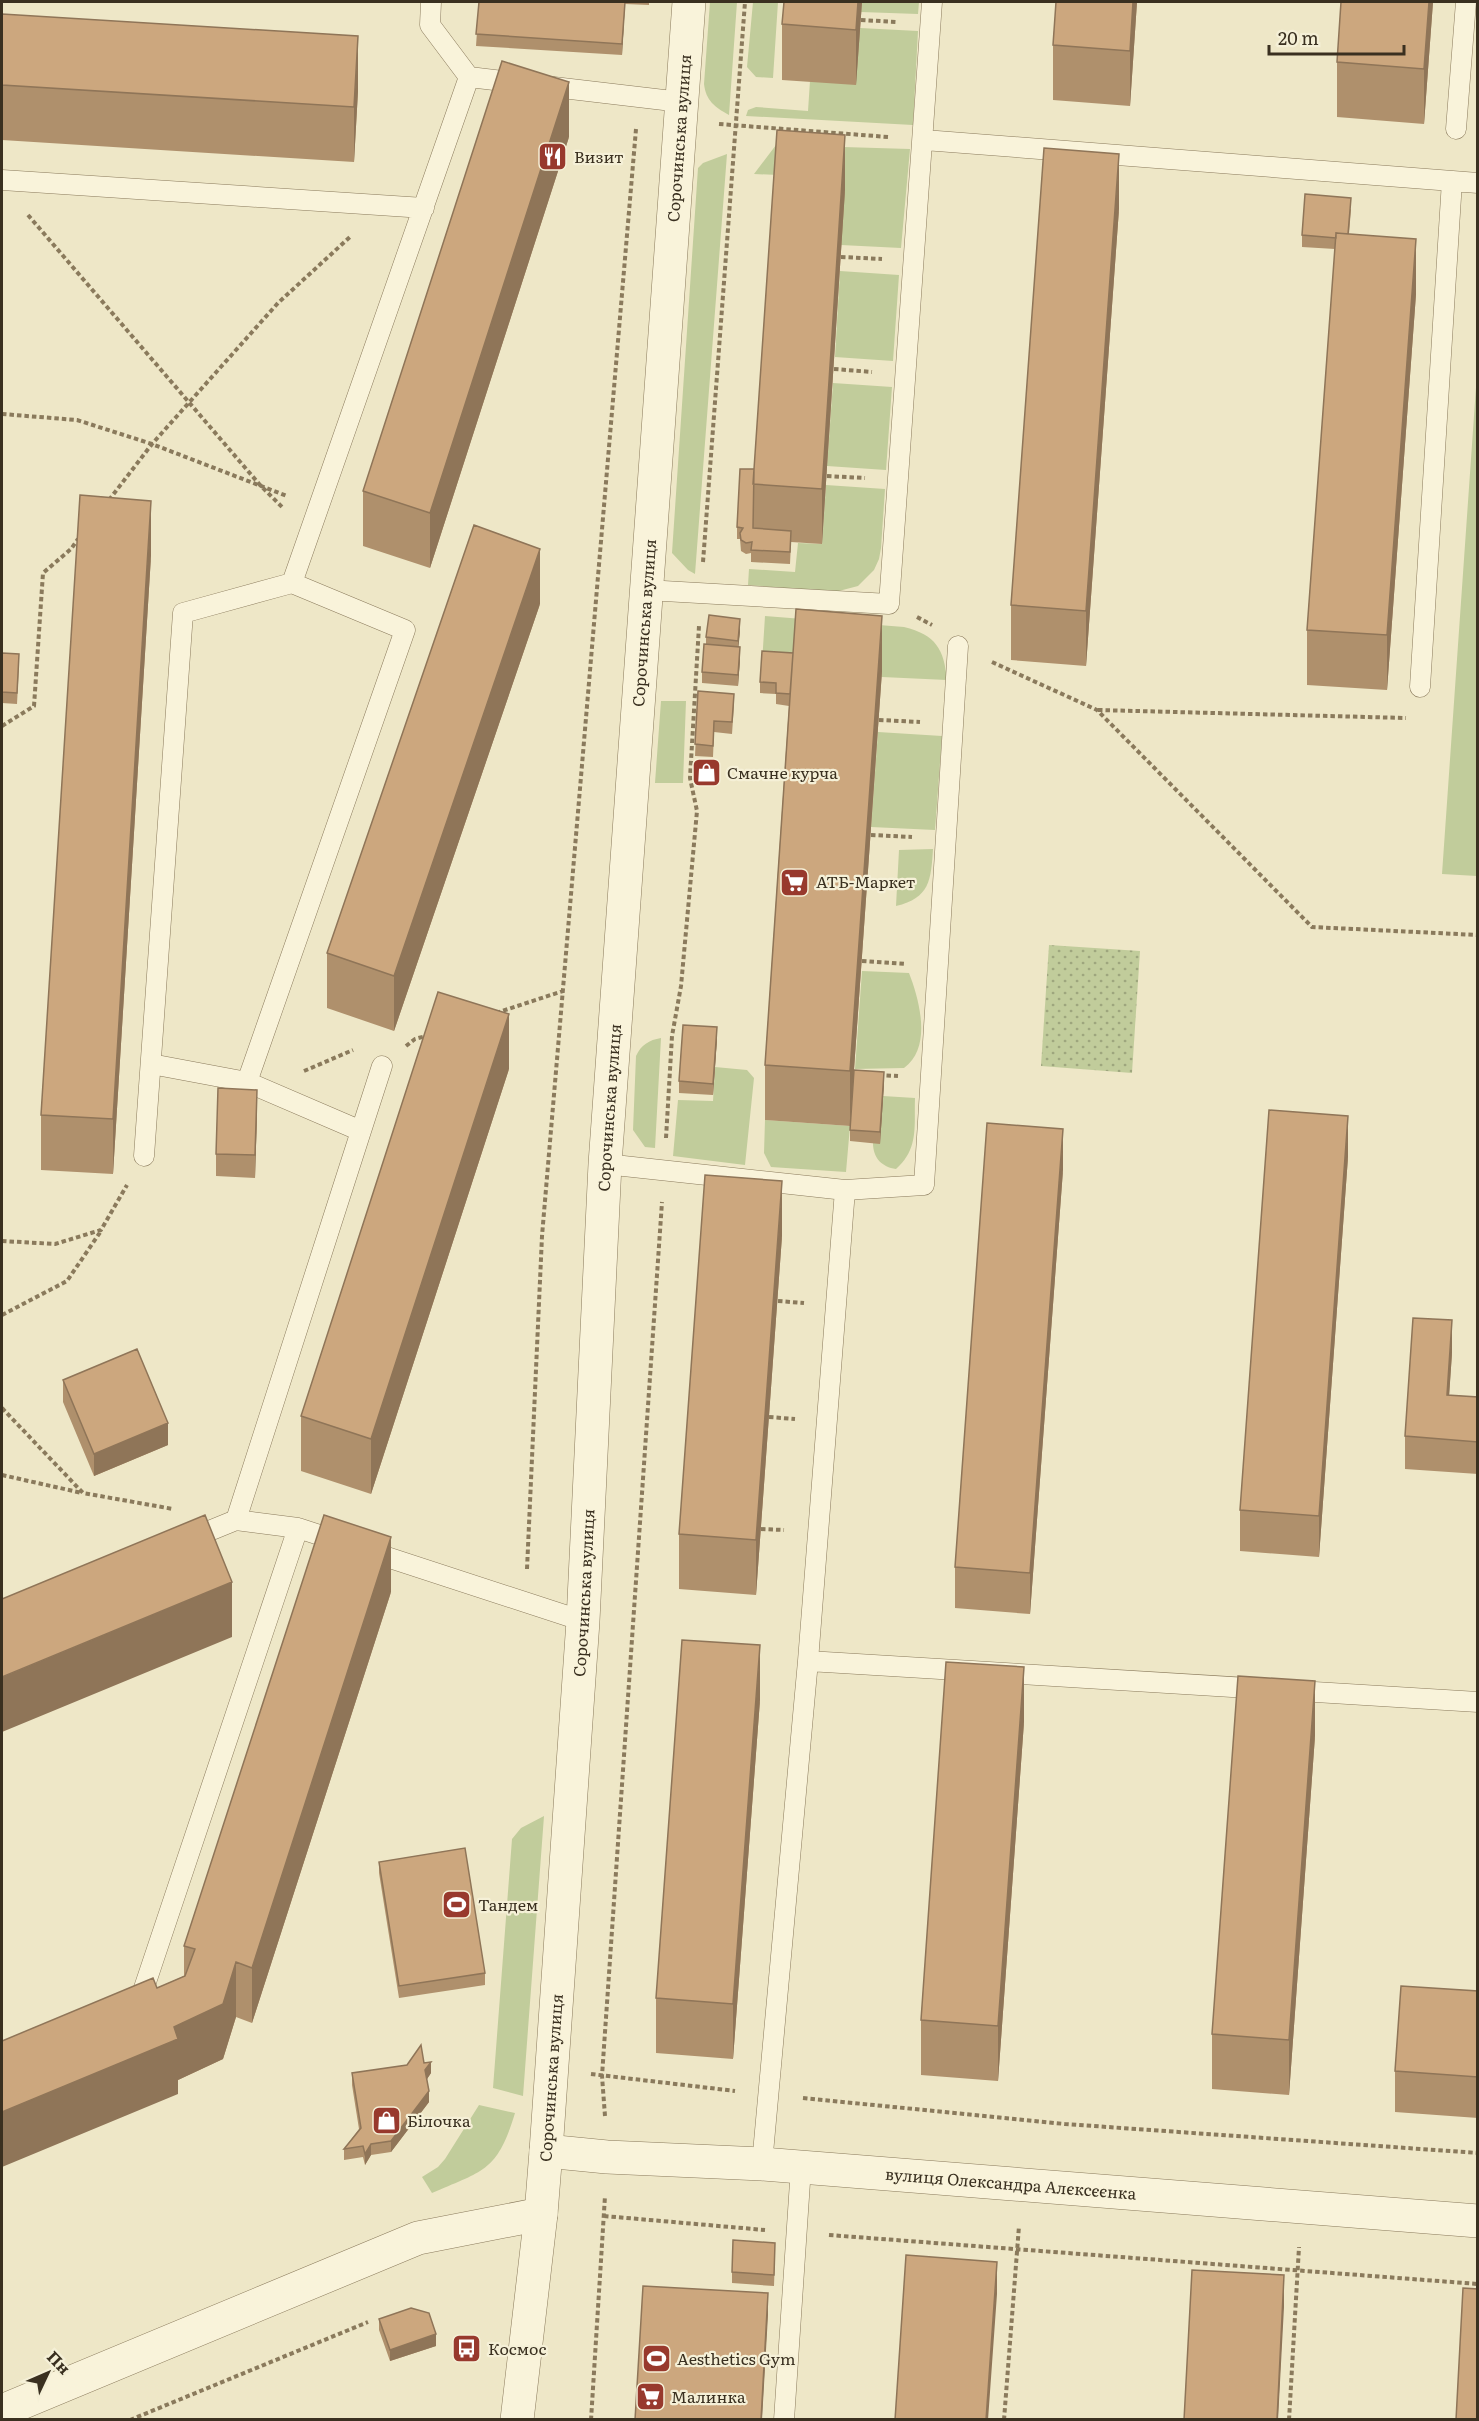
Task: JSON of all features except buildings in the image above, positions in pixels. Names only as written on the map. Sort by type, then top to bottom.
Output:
[{"type":"street","name":"Сорочинська вулиця","points":[[517,2420],[546,2151],[583,1621],[605,1164],[689,2]]},
{"type":"street","name":"вулиця Олександра Алєксєєнка","points":[[546,2151],[607,2157],[762,2164],[1478,2221]]},
{"type":"street","points":[[2,2411],[418,2238],[541,2214]]},
{"type":"lane","points":[[431,2],[430,25],[470,77],[639,97],[680,112]]},
{"type":"lane","points":[[646,590],[889,604],[924,140],[932,2]]},
{"type":"lane","points":[[1456,129],[1466,2]]},
{"type":"lane","points":[[292,583],[470,77]]},
{"type":"lane","points":[[924,140],[1478,183]]},
{"type":"lane","points":[[2,180],[424,208]]},
{"type":"lane","points":[[1420,687],[1452,181]]},
{"type":"lane","points":[[144,1156],[183,613],[292,583],[405,630],[247,1082]]},
{"type":"lane","points":[[605,1164],[845,1190],[924,1185],[958,646]]},
{"type":"lane","points":[[151,1064],[247,1082],[362,1131]]},
{"type":"lane","points":[[236,1520],[382,1066]]},
{"type":"lane","points":[[762,2164],[808,1661],[845,1190]]},
{"type":"lane","points":[[170,1547],[236,1520],[298,1528],[583,1621]]},
{"type":"lane","points":[[111,2006],[142,1994],[298,1528]]},
{"type":"lane","points":[[808,1661],[1478,1702]]},
{"type":"lane","points":[[784,2420],[801,2167]]},
{"type":"path","points":[[591,2420],[607,2157],[602,2076],[672,1036],[681,986],[697,811],[690,778],[701,594],[745,2]]},
{"type":"path","points":[[526,1603],[542,1236],[639,97]]},
{"type":"path","points":[[680,112],[736,125],[924,140]]},
{"type":"path","points":[[105,505],[152,444],[278,303],[384,205]]},
{"type":"path","points":[[24,210],[260,486],[309,533]]},
{"type":"path","points":[[2,414],[77,420],[152,444],[318,508]]},
{"type":"path","points":[[2,726],[33,706],[44,573],[71,549],[84,531]]},
{"type":"path","points":[[889,604],[932,624],[958,646],[1097,710],[1312,927],[1478,935]]},
{"type":"path","points":[[1097,710],[1411,718],[1420,687]]},
{"type":"path","points":[[879,720],[953,724]]},
{"type":"path","points":[[871,836],[946,839]]},
{"type":"path","points":[[862,961],[938,965]]},
{"type":"path","points":[[495,1013],[563,991]]},
{"type":"path","points":[[405,1041],[427,1036]]},
{"type":"path","points":[[382,1066],[415,1039]]},
{"type":"path","points":[[247,1082],[287,1078],[362,1047]]},
{"type":"path","points":[[876,1075],[931,1078]]},
{"type":"path","points":[[2,1315],[67,1281],[101,1230],[144,1156]]},
{"type":"path","points":[[2,1241],[55,1244],[101,1230]]},
{"type":"path","points":[[2,1408],[83,1493]]},
{"type":"path","points":[[2,1475],[83,1493],[236,1520]]},
{"type":"path","points":[[550,2070],[768,2095],[1065,2124],[1478,2153]]},
{"type":"path","points":[[1004,2420],[1023,2184]]},
{"type":"path","points":[[1289,2420],[1302,2207]]},
{"type":"path","points":[[604,2216],[1478,2284]]},
{"type":"path","points":[[130,2420],[368,2322]]},
{"type":"green space","points":[[710,2],[737,2],[729,115],[712,103],[704,84]]},
{"type":"green space","points":[[753,2],[778,2],[773,78],[756,77],[747,67]]},
{"type":"green space","points":[[862,2],[919,2],[918,14],[861,12]]},
{"type":"green space","points":[[860,28],[918,31],[913,125],[746,116],[748,110],[756,107],[808,111],[810,81]]},
{"type":"green space","points":[[776,145],[910,149],[901,248],[841,245],[844,178],[754,174]]},
{"type":"green space","points":[[727,154],[695,574],[672,553],[698,168],[703,163]]},
{"type":"green space","points":[[840,271],[899,275],[893,361],[835,357]]},
{"type":"green space","points":[[1478,373],[1477,876],[1442,874]]},
{"type":"green space","points":[[833,383],[892,387],[886,470],[827,466]]},
{"type":"green space","points":[[826,485],[885,489],[881,548],[874,570],[858,586],[835,592],[748,585],[749,569],[795,572],[798,543],[822,544]]},
{"type":"green space","points":[[765,616],[904,627],[915,630],[931,639],[941,652],[947,680],[882,677],[762,663]]},
{"type":"green space","points":[[661,701],[686,701],[683,783],[655,783]]},
{"type":"green space","points":[[878,732],[942,736],[935,830],[871,827]]},
{"type":"green space","points":[[933,849],[929,879],[922,893],[907,903],[896,906],[899,850]]},
{"type":"green space","points":[[1049,945],[1140,951],[1132,1073],[1041,1066]]},
{"type":"green space","points":[[862,971],[909,973],[920,1010],[921,1037],[913,1059],[904,1068],[855,1069]]},
{"type":"green space","points":[[661,1038],[655,1148],[645,1147],[633,1130],[636,1056],[646,1044]]},
{"type":"green space","points":[[715,1067],[747,1070],[754,1078],[745,1165],[673,1156],[678,1100],[713,1101]]},
{"type":"green space","points":[[883,1096],[915,1098],[915,1127],[912,1145],[909,1153],[896,1169],[879,1161],[873,1148],[873,1143],[880,1143]]},
{"type":"green space","points":[[765,1120],[850,1126],[846,1172],[771,1167],[764,1153]]},
{"type":"green space","points":[[544,1816],[523,2096],[493,2088],[512,1839],[521,1828]]},
{"type":"green space","points":[[479,2105],[515,2113],[502,2147],[495,2158],[476,2173],[432,2193],[422,2177],[438,2167],[445,2159]]},
{"type":"place","name":"Визит","points":[[553,157]]},
{"type":"place","name":"Смачне курча","points":[[706,773]]},
{"type":"place","name":"АТБ-Маркет","points":[[795,882]]},
{"type":"place","name":"Тандем","points":[[457,1905]]},
{"type":"place","name":"Білочка","points":[[386,2121]]},
{"type":"place","name":"Космос","points":[[467,2349]]},
{"type":"place","name":"Aesthetics Gym","points":[[656,2359]]},
{"type":"place","name":"Малинка","points":[[650,2397]]}]
